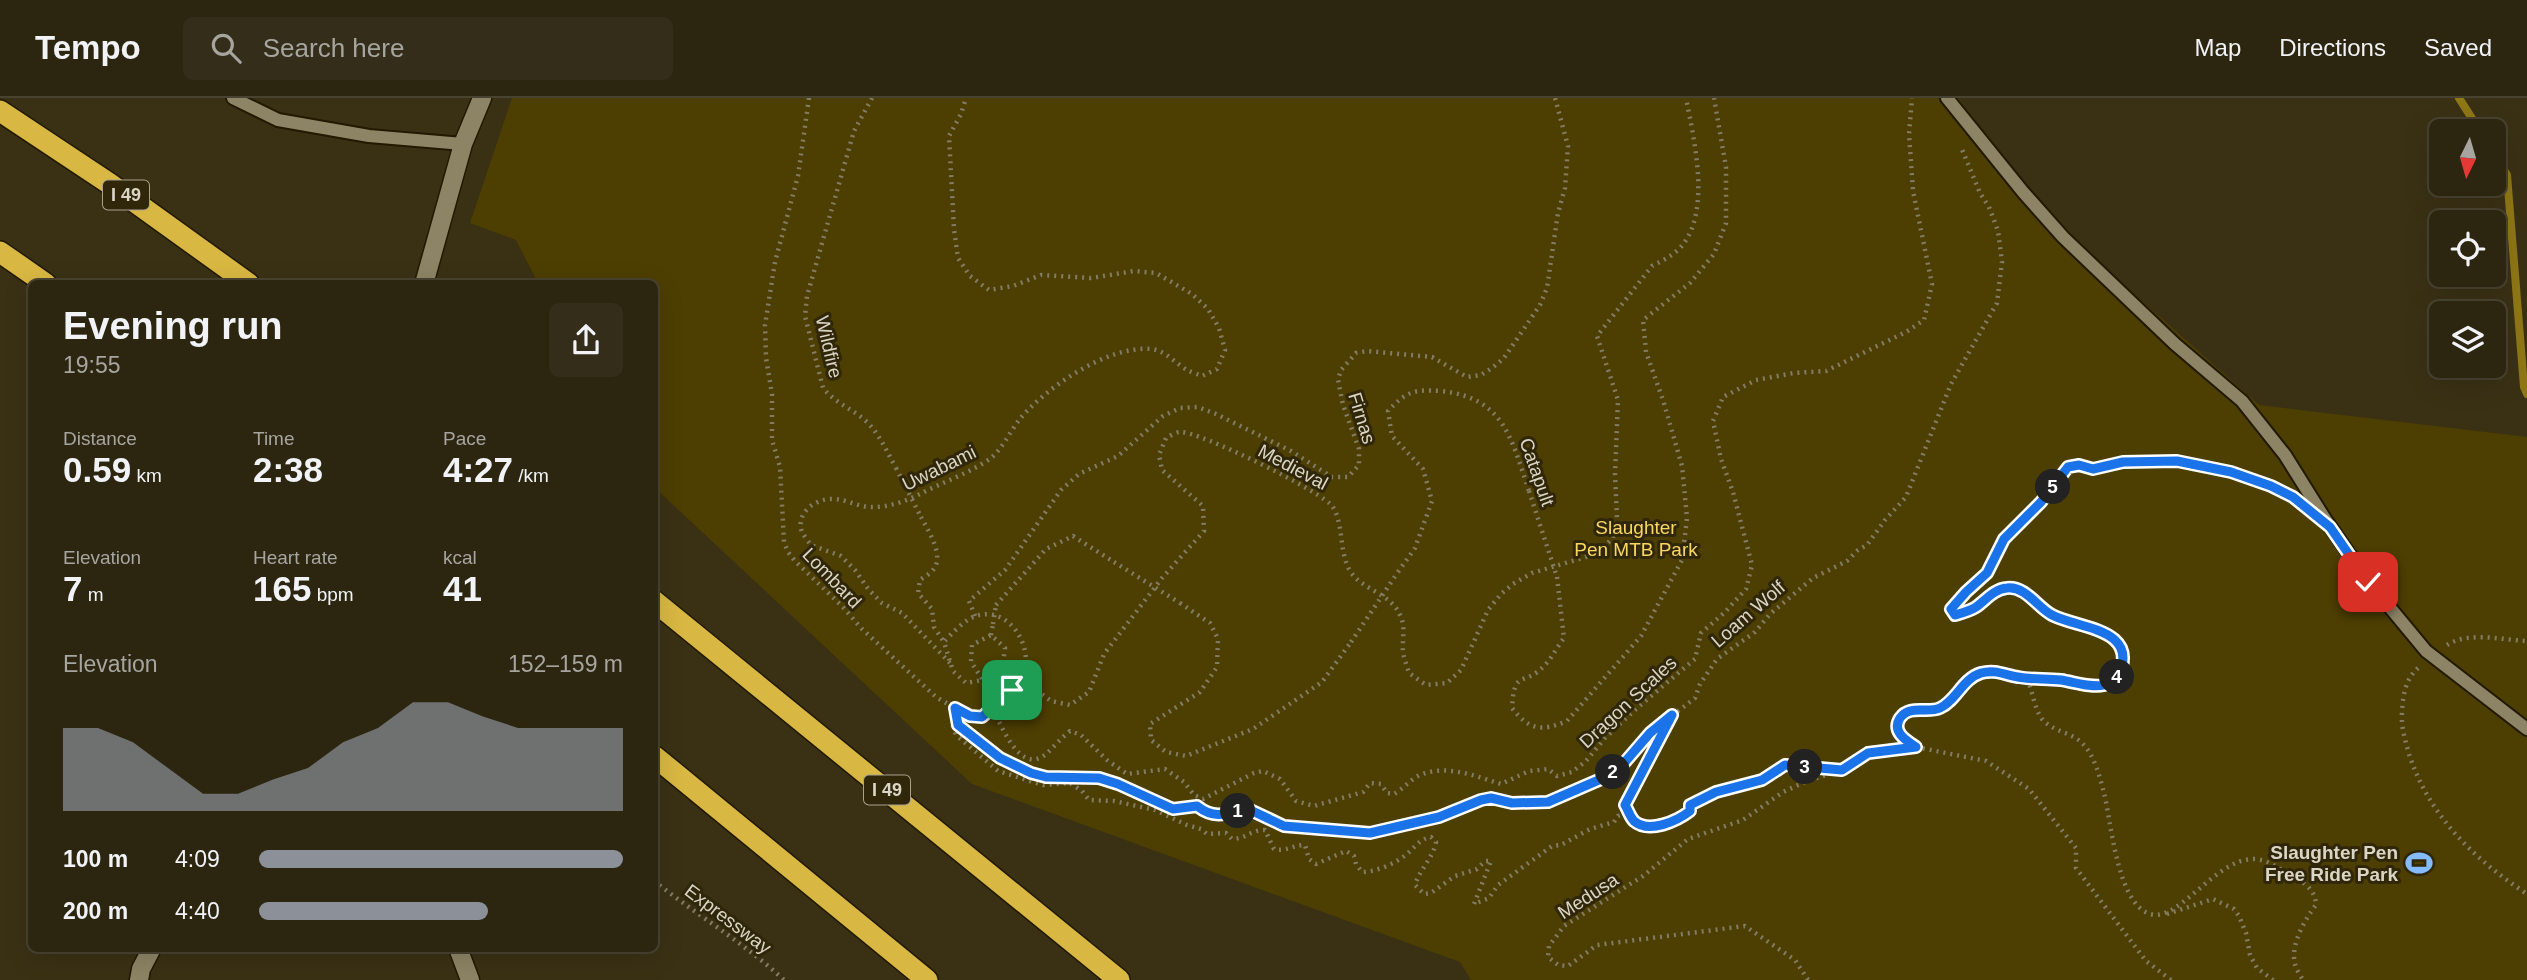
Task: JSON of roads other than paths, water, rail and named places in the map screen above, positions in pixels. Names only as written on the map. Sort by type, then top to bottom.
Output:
[{"type":"highway","name":"I 49","points":[[0,111],[110,184],[243,280]]},
{"type":"highway","points":[[0,253],[40,280]]},
{"type":"highway","name":"I 49","points":[[658,604],[1119,980]]},
{"type":"highway","points":[[658,759],[927,980]]},
{"type":"street","points":[[425,280],[463,144],[482,98]]},
{"type":"street","points":[[139,980],[150,952]]},
{"type":"street","points":[[460,952],[470,980]]},
{"type":"lane","points":[[233,98],[278,120],[369,136],[463,144]]},
{"type":"lane","points":[[1947,98],[2022,192],[2063,237],[2175,344],[2242,401],[2285,455],[2368,582],[2432,657],[2477,688],[2527,729]]},
{"type":"waterway","points":[[2459,98],[2472,119]]},
{"type":"waterway","points":[[2506,173],[2524,387],[2527,394]]},
{"type":"place","name":"Slaughter Pen Free Ride Park","points":[[2419,863]]},
{"type":"park label","name":"Slaughter Pen MTB Park","points":[[1636,538]]}]
